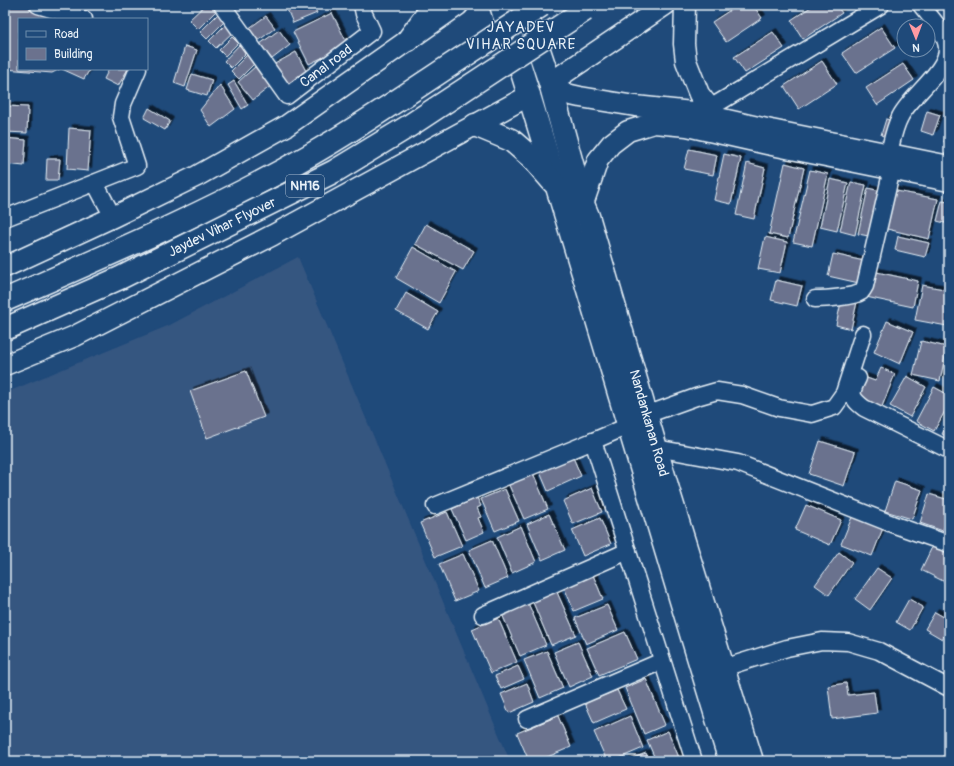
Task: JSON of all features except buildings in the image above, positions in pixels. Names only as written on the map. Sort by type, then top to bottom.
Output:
[{"type":"main road","points":[[408,40],[434,5]]},
{"type":"main road","name":"Nandankanan Road","points":[[501,5],[558,187],[628,426],[730,761]]},
{"type":"main road","name":"Nandankanan Road","points":[[524,5],[551,87],[583,204],[588,216],[646,415],[752,761]]},
{"type":"main road","name":"Jaydev Vihar Flyover","points":[[5,300],[201,213],[310,155],[389,107],[542,5]]},
{"type":"main road","name":"Jaydev Vihar Flyover","points":[[5,329],[120,278],[335,171],[409,126],[592,5]]},
{"type":"main road","points":[[475,125],[511,140],[533,159],[558,187]]},
{"type":"street","points":[[38,5],[81,18]]},
{"type":"street","name":"Canal road","points":[[222,5],[287,96],[372,31],[363,10]]},
{"type":"street","points":[[5,267],[197,176],[286,126],[458,5]]},
{"type":"street","points":[[551,87],[664,5]]},
{"type":"street","points":[[685,5],[684,44],[686,61],[699,94],[713,113]]},
{"type":"street","points":[[713,113],[881,5]]},
{"type":"street","points":[[815,299],[856,294],[862,291],[865,286],[894,134],[899,118],[906,107],[940,68],[945,59],[947,47],[944,36],[921,5]]},
{"type":"street","points":[[5,218],[137,166],[121,116],[123,104],[138,70]]},
{"type":"street","points":[[551,87],[607,102],[713,113],[771,130],[890,161],[949,181]]},
{"type":"street","points":[[5,365],[75,336],[109,319],[295,223],[530,95]]},
{"type":"street","points":[[583,204],[598,160],[611,144],[628,131],[654,123],[687,126],[767,144],[890,161],[949,166]]},
{"type":"street","points":[[95,183],[113,217]]},
{"type":"street","points":[[646,415],[717,391],[742,395],[778,408],[812,414],[834,407],[844,393],[863,334]]},
{"type":"street","points":[[866,360],[854,385],[852,395],[855,401],[864,408],[949,450]]},
{"type":"street","points":[[435,506],[628,426]]},
{"type":"street","points":[[593,441],[694,761]]},
{"type":"street","points":[[656,448],[738,463],[892,524],[949,544]]},
{"type":"street","points":[[483,615],[628,551]]},
{"type":"street","points":[[723,668],[787,648],[822,641],[848,642],[879,651],[949,688]]},
{"type":"street","points":[[527,718],[662,661]]},
{"type":"shaded area","points":[[298,257],[510,761],[5,761],[5,393],[170,325]]},
{"type":"district","name":"JAYADEV VIHAR SQUARE","points":[[521,36]]}]
